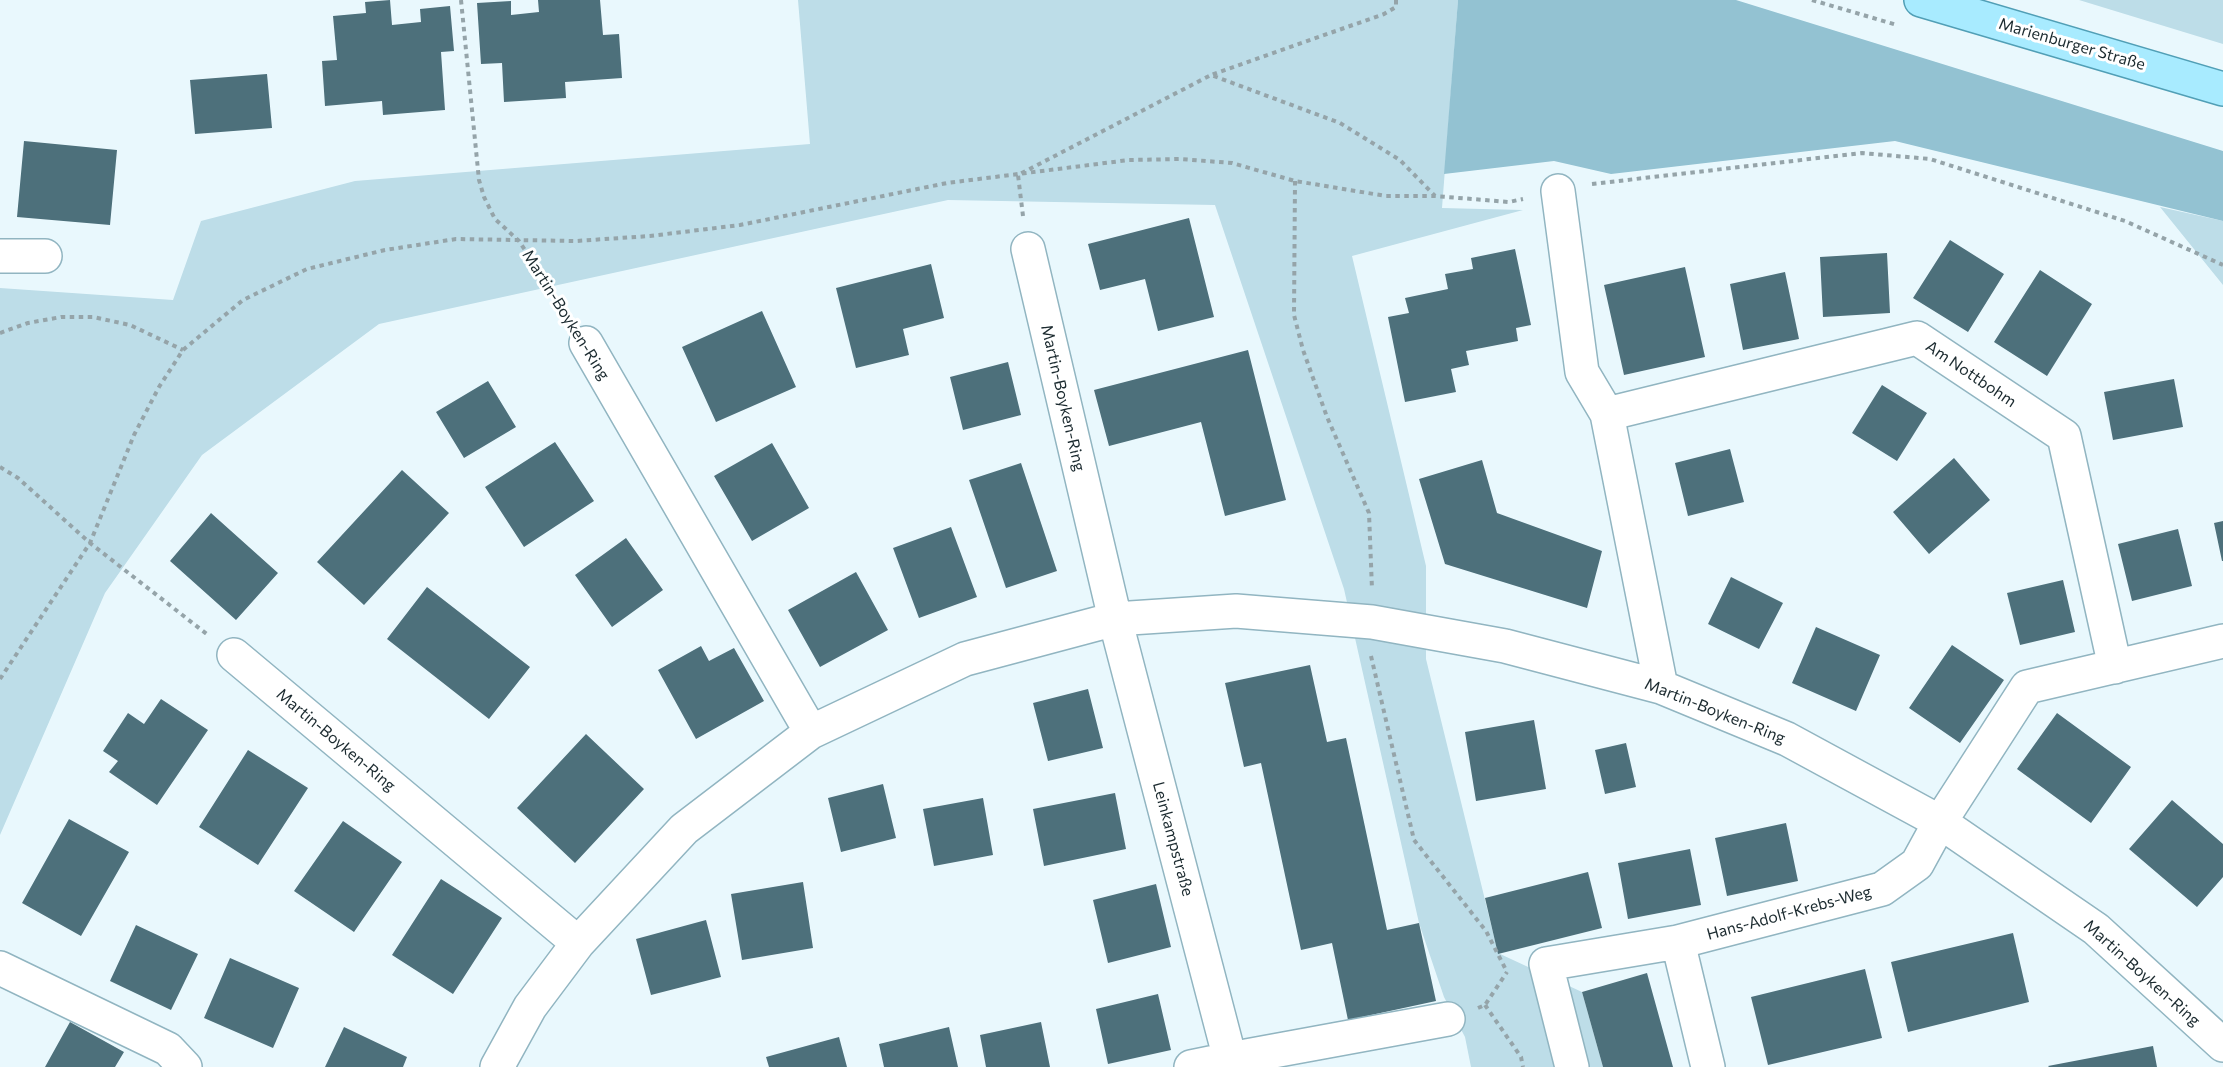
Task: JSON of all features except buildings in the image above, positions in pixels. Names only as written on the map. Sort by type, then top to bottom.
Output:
[{"type":"main road","name":"Marienburger Straße","points":[[1921,0],[2223,89]]},
{"type":"street","points":[[1558,191],[1582,372],[1607,414],[1661,687]]},
{"type":"street","name":"Martin-Boyken-Ring","points":[[1028,249],[1115,619]]},
{"type":"street","points":[[0,256],[45,256]]},
{"type":"street","name":"Am Nottbohm","points":[[1607,414],[1917,338],[2064,436],[2115,667]]},
{"type":"street","name":"Martin-Boyken-Ring","points":[[586,344],[811,732]]},
{"type":"street","name":"Martin-Boyken-Ring","points":[[497,1067],[531,1007],[578,943],[684,829],[811,732],[965,660],[1115,619],[1236,611],[1372,622],[1505,646],[1661,687],[1787,739],[1940,822],[2096,929],[2223,1046]]},
{"type":"street","name":"Leinkampstraße","points":[[1115,619],[1230,1059]]},
{"type":"street","points":[[1940,822],[2027,687],[2223,641]]},
{"type":"street","name":"Martin-Boyken-Ring","points":[[234,655],[578,943]]},
{"type":"street","name":"Hans-Adolf-Krebs-Weg","points":[[1546,964],[1678,942],[1881,889],[1917,864],[1940,822]]},
{"type":"street","points":[[1678,942],[1708,1067]]},
{"type":"street","points":[[1546,964],[1572,1067]]},
{"type":"street","points":[[0,968],[168,1049],[185,1067]]},
{"type":"street","points":[[1191,1067],[1448,1019]]},
{"type":"street","points":[[2219,1067],[2223,1057]]},
{"type":"path","name":"Martin-Boyken-Ring","points":[[461,0],[479,180],[484,197],[495,219],[519,241],[586,344]]},
{"type":"path","points":[[1018,175],[1211,75],[1384,14],[1396,7],[1396,0]]},
{"type":"path","points":[[1211,75],[1340,123],[1400,160],[1436,196]]},
{"type":"path","points":[[0,678],[90,543],[135,435],[159,387],[183,350],[243,300],[307,269],[385,250],[456,239],[576,241],[650,236],[740,225],[947,183],[1129,160],[1180,159],[1232,163],[1295,181],[1386,196],[1436,196],[1509,202],[1594,183],[1862,153],[1930,159],[2125,221],[2223,265]]},
{"type":"path","points":[[1018,175],[1028,249]]},
{"type":"path","points":[[1295,181],[1294,315],[1303,350],[1328,417],[1369,513],[1372,622],[1369,647],[1414,840],[1486,931],[1507,972]]},
{"type":"path","points":[[0,333],[28,323],[61,317],[93,317],[130,325],[183,350]]},
{"type":"path","points":[[0,467],[18,478],[90,543],[234,655]]},
{"type":"path","points":[[1448,1019],[1485,1005],[1507,972],[1546,964]]},
{"type":"path","points":[[1485,1005],[1521,1057],[1523,1067]]},
{"type":"shaded area","points":[[798,0],[1458,0],[1442,208],[1523,210],[1352,256],[1426,566],[1426,659],[1498,953],[1582,992],[1603,1067],[1471,1067],[1465,1037],[1444,997],[1419,923],[1344,589],[1215,205],[948,200],[379,324],[202,455],[105,593],[0,835],[0,288],[173,300],[201,221],[355,181],[810,144]]},
{"type":"shaded area","points":[[1458,0],[1736,0],[2223,151],[2223,221],[1895,141],[1611,174],[1554,161],[1444,174]]},
{"type":"shaded area","points":[[2079,0],[2223,0],[2223,44]]},
{"type":"shaded area","points":[[2160,207],[2223,221],[2223,285]]}]
